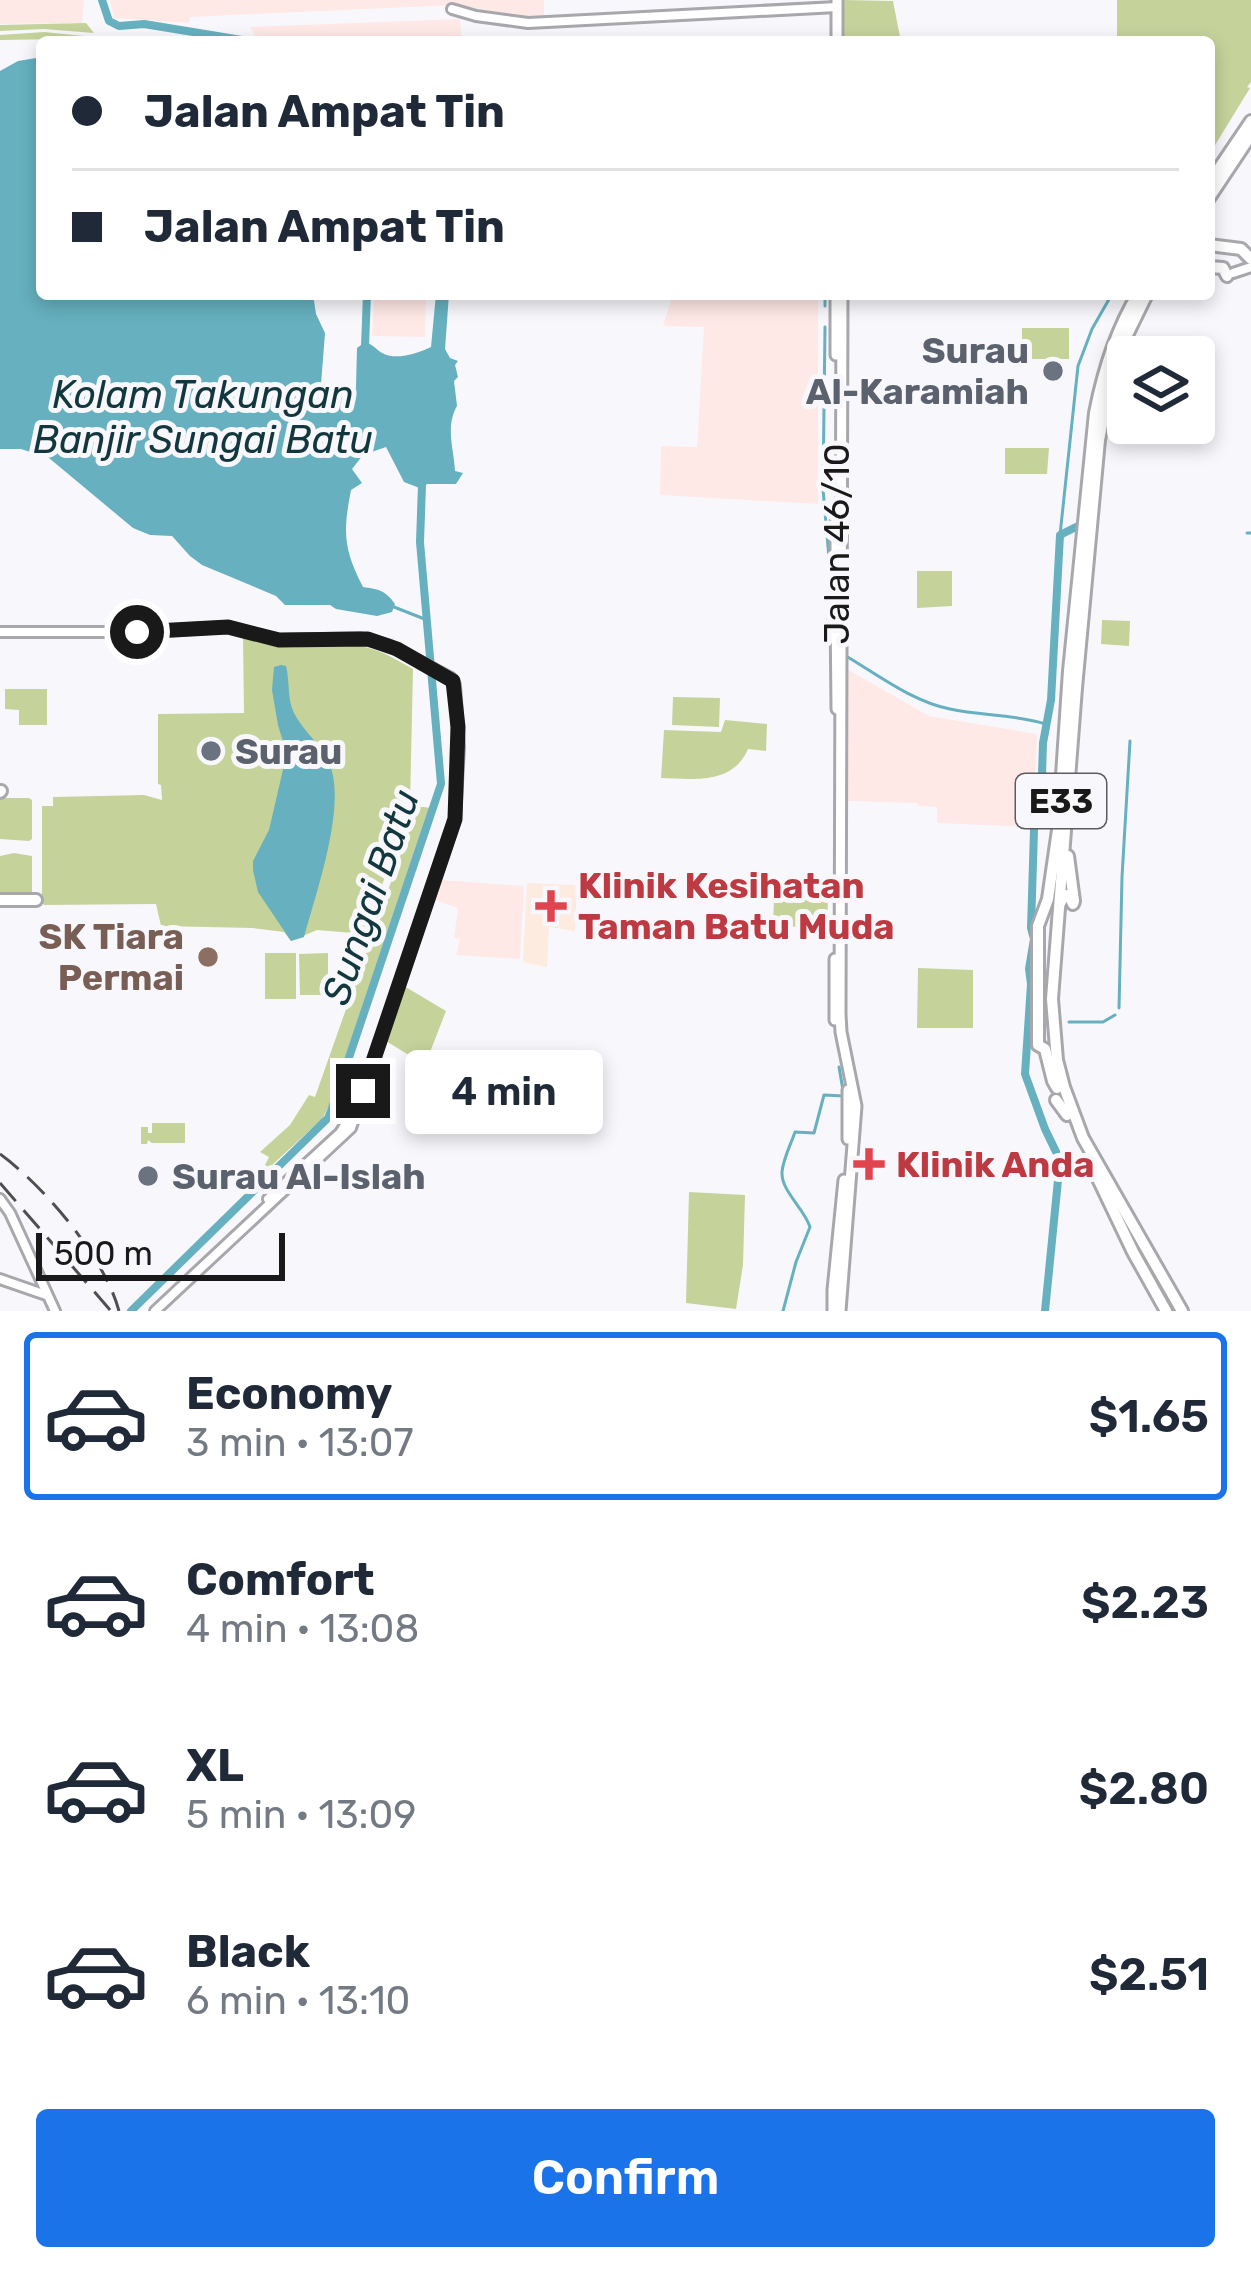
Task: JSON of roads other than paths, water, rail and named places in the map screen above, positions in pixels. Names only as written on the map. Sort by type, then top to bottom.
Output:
[{"type":"highway","points":[[1215,186],[1251,121]]},
{"type":"highway","points":[[1215,187],[1251,135]]},
{"type":"highway","points":[[1215,246],[1241,248],[1249,267]]},
{"type":"highway","points":[[1215,267],[1223,268],[1227,276]]},
{"type":"highway","name":"E33","points":[[1096,1168],[1057,1060],[1052,999],[1058,908],[1065,895],[1074,901],[1063,822],[1069,671],[1093,426],[1104,373],[1135,300]]},
{"type":"highway","name":"E33","points":[[1144,300],[1117,360],[1103,414],[1046,997],[1057,1094],[1178,1311]]},
{"type":"highway","points":[[0,900],[36,900]]},
{"type":"highway","points":[[1096,1168],[1114,1189],[1178,1311]]},
{"type":"highway","points":[[1096,1168],[1125,1236],[1178,1311]]},
{"type":"main road","points":[[834,4],[835,36]]},
{"type":"main road","name":"Jalan 46/10","points":[[837,976],[842,935],[839,300]]},
{"type":"main road","name":"Jalan 46/10","points":[[837,976],[840,660]]},
{"type":"main road","points":[[837,976],[853,1104],[834,1274],[837,1311]]},
{"type":"street","points":[[454,9],[528,23],[834,4]]},
{"type":"street","points":[[0,632],[240,630],[278,644],[360,642],[382,645],[453,681],[457,694],[456,814],[350,1131],[155,1311]]},
{"type":"street","points":[[191,1278],[238,1226],[347,1125],[452,814],[452,692],[440,675]]},
{"type":"street","points":[[368,1062],[379,1046]]},
{"type":"street","points":[[0,1199],[55,1311]]},
{"type":"street","points":[[220,1252],[234,1242],[246,1241],[248,1227],[262,1211]]},
{"type":"street","points":[[31,1291],[40,1278]]},
{"type":"street","points":[[0,1279],[48,1296]]},
{"type":"water","name":"Kolam Takungan Banjir Sungai Batu","points":[[36,58],[36,300],[314,300],[325,333],[321,384],[335,394],[356,388],[357,348],[365,342],[393,356],[431,347],[435,300],[449,300],[445,349],[458,361],[451,438],[455,471],[463,473],[456,484],[427,484],[422,489],[404,482],[386,447],[363,455],[352,469],[362,483],[351,490],[348,550],[363,587],[388,596],[395,604],[392,612],[377,616],[330,605],[285,605],[276,596],[202,565],[172,536],[133,528],[49,458],[21,449],[0,449],[0,71]]},
{"type":"water","points":[[286,666],[294,713],[328,760],[334,786],[332,829],[315,898],[304,937],[291,941],[258,892],[253,870],[269,830],[285,761],[272,690],[274,667]]},
{"type":"waterway","name":"Sungai Batu","points":[[102,0],[109,21],[119,26],[144,24],[217,36]]},
{"type":"waterway","name":"Sungai Batu","points":[[365,346],[367,300]]},
{"type":"waterway","points":[[825,300],[825,306]]},
{"type":"waterway","points":[[1060,535],[1078,366],[1109,300]]},
{"type":"waterway","points":[[825,327],[823,489],[830,569]]},
{"type":"waterway","name":"Sungai Batu","points":[[131,1311],[331,1111],[441,784],[420,542],[420,483]]},
{"type":"waterway","points":[[1041,805],[1060,535],[1076,527]]},
{"type":"waterway","points":[[830,580],[827,636],[832,648]]},
{"type":"waterway","points":[[394,607],[427,620]]},
{"type":"waterway","points":[[846,656],[936,705],[1046,724]]},
{"type":"waterway","points":[[1119,1008],[1130,741]]},
{"type":"waterway","points":[[1034,830],[1034,939],[1025,1074],[1060,1160],[1045,1311]]},
{"type":"waterway","points":[[1069,1022],[1103,1022],[1115,1015]]},
{"type":"waterway","points":[[783,1311],[810,1227],[785,1186],[783,1167],[795,1132],[814,1133],[824,1095],[844,1096],[839,1067]]},
{"type":"railway","points":[[0,1154],[35,1185],[87,1246],[119,1311]]},
{"type":"railway","points":[[0,1183],[111,1311]]},
{"type":"place","name":"Surau Al-Karamiah","points":[[1053,371]]},
{"type":"place","name":"Surau","points":[[211,751]]},
{"type":"place","name":"Klinik Kesihatan Taman Batu Muda","points":[[551,906]]},
{"type":"place","name":"SK Tiara Permai","points":[[208,957]]},
{"type":"place","name":"Klinik Anda","points":[[869,1164]]},
{"type":"place","name":"Surau Al-Islah","points":[[148,1176]]}]
